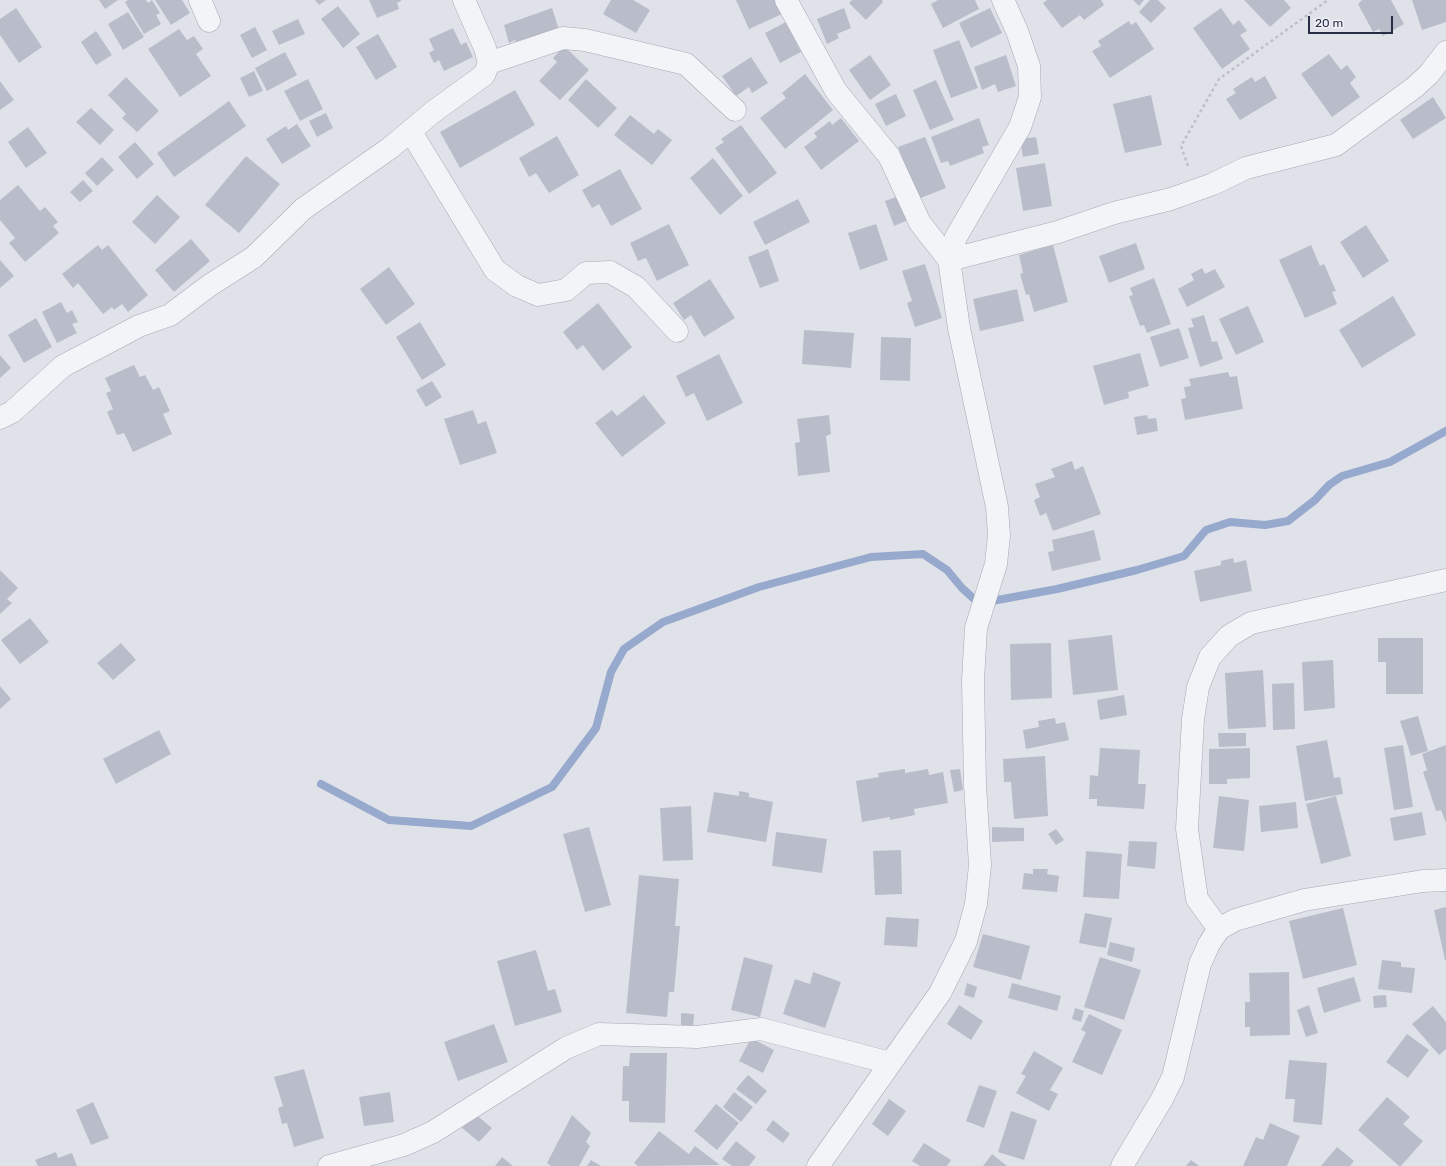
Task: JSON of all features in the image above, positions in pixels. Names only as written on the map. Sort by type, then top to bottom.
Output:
[{"type":"street","points":[[200,0],[209,21]]},
{"type":"street","points":[[0,418],[12,412],[63,366],[139,326],[170,315],[210,285],[254,257],[303,209],[411,132],[433,112],[484,75],[489,63],[485,48],[464,0]]},
{"type":"street","points":[[786,0],[836,91],[889,156],[920,223],[949,260]]},
{"type":"street","points":[[818,1166],[940,993],[966,941],[976,904],[980,865],[975,785],[973,680],[976,628],[996,564],[999,535],[997,507],[959,328],[949,260],[956,237],[1020,127],[1030,97],[1029,66],[1017,30],[1003,0]]},
{"type":"street","points":[[489,63],[563,38],[585,40],[686,64],[735,110]]},
{"type":"street","points":[[949,260],[1058,232],[1114,213],[1171,199],[1246,168],[1336,145],[1415,87],[1446,52]]},
{"type":"street","points":[[411,132],[495,270],[518,286],[538,295],[566,290],[586,273],[610,272],[636,287],[677,331]]},
{"type":"street","points":[[1219,929],[1197,899],[1187,829],[1193,719],[1198,687],[1210,657],[1229,636],[1251,623],[1446,580]]},
{"type":"street","points":[[1122,1166],[1162,1100],[1173,1077],[1200,964],[1209,944],[1219,929],[1235,920],[1304,900],[1423,881],[1446,880]]},
{"type":"street","points":[[329,1166],[404,1145],[433,1132],[566,1048],[599,1034],[698,1037],[761,1029],[890,1063]]},
{"type":"path","points":[[1197,189],[1181,146],[1219,79],[1328,0]]},
{"type":"building","points":[[99,0],[118,0],[105,9]]},
{"type":"building","points":[[128,0],[146,0],[148,3],[152,0],[160,13],[156,15],[161,24],[144,34],[125,2]]},
{"type":"building","points":[[155,0],[182,0],[190,13],[171,25]]},
{"type":"building","points":[[315,0],[326,0],[319,5]]},
{"type":"building","points":[[369,0],[401,1],[397,3],[399,9],[377,18]]},
{"type":"building","points":[[611,0],[633,0],[650,10],[636,33],[603,14]]},
{"type":"building","points":[[736,0],[776,0],[782,14],[749,29]]},
{"type":"building","points":[[852,0],[882,0],[883,2],[866,20],[849,3]]},
{"type":"building","points":[[938,0],[975,0],[979,9],[943,28],[931,4]]},
{"type":"building","points":[[1047,0],[1101,0],[1104,5],[1084,20],[1080,15],[1062,28],[1043,3]]},
{"type":"building","points":[[1133,0],[1144,0],[1139,6]]},
{"type":"building","points":[[1150,0],[1158,0],[1166,8],[1151,23],[1139,12]]},
{"type":"building","points":[[1244,0],[1284,0],[1291,8],[1270,27]]},
{"type":"building","points":[[1362,0],[1391,0],[1404,24],[1383,36],[1379,29],[1373,32],[1358,4]]},
{"type":"building","points":[[1412,0],[1446,0],[1446,22],[1422,30]]},
{"type":"building","points":[[338,6],[360,34],[343,48],[321,19]]},
{"type":"building","points":[[16,8],[42,47],[19,63],[0,35],[0,19]]},
{"type":"building","points":[[552,8],[560,33],[518,47],[515,40],[509,43],[504,25]]},
{"type":"building","points":[[844,8],[851,28],[837,34],[839,38],[827,44],[817,19]]},
{"type":"building","points":[[990,8],[1002,33],[971,48],[959,23]]},
{"type":"building","points":[[1221,8],[1233,25],[1239,20],[1247,31],[1240,35],[1250,49],[1222,69],[1193,28]]},
{"type":"building","points":[[128,12],[144,37],[123,50],[108,24]]},
{"type":"building","points":[[298,19],[305,34],[279,45],[272,31]]},
{"type":"building","points":[[1129,21],[1131,25],[1136,22],[1154,49],[1110,78],[1092,51],[1101,46],[1098,41]]},
{"type":"building","points":[[786,22],[801,52],[780,63],[765,33]]},
{"type":"building","points":[[255,27],[267,50],[252,58],[240,35]]},
{"type":"building","points":[[453,28],[461,45],[466,42],[473,57],[444,71],[439,60],[434,63],[429,53],[434,50],[429,39]]},
{"type":"building","points":[[179,29],[187,40],[194,36],[203,49],[196,54],[211,76],[180,97],[148,49]]},
{"type":"building","points":[[96,31],[112,55],[96,65],[81,42]]},
{"type":"building","points":[[378,34],[397,67],[376,80],[356,47]]},
{"type":"building","points":[[959,40],[978,88],[951,98],[933,50]]},
{"type":"building","points":[[564,46],[589,70],[560,100],[539,81],[557,62],[553,58]]},
{"type":"building","points":[[285,52],[297,75],[267,91],[255,68]]},
{"type":"building","points":[[1329,54],[1341,70],[1347,65],[1356,77],[1350,83],[1360,97],[1332,117],[1301,74]]},
{"type":"building","points":[[870,55],[891,85],[870,100],[849,70]]},
{"type":"building","points":[[1006,55],[1016,86],[998,92],[995,84],[982,90],[974,67]]},
{"type":"building","points":[[751,57],[768,83],[752,93],[749,87],[736,96],[722,76]]},
{"type":"building","points":[[254,71],[263,91],[249,97],[240,78]]},
{"type":"building","points":[[805,74],[833,110],[785,149],[760,118],[786,98],[782,93]]},
{"type":"building","points":[[1265,76],[1277,98],[1240,120],[1226,99],[1236,93],[1233,89],[1252,77],[1255,82]]},
{"type":"building","points":[[126,77],[159,111],[137,132],[122,118],[126,114],[108,95]]},
{"type":"building","points":[[308,79],[323,109],[300,121],[284,91]]},
{"type":"building","points":[[586,79],[617,108],[598,128],[568,100]]},
{"type":"building","points":[[936,80],[954,120],[930,130],[913,90]]},
{"type":"building","points":[[0,81],[14,100],[0,110]]},
{"type":"building","points":[[515,90],[535,125],[460,168],[440,132]]},
{"type":"building","points":[[896,94],[906,116],[886,126],[875,104]]},
{"type":"building","points":[[1151,95],[1162,145],[1125,153],[1113,104]]},
{"type":"building","points":[[1433,97],[1446,118],[1413,139],[1400,120]]},
{"type":"building","points":[[229,101],[246,126],[174,177],[157,153]]},
{"type":"building","points":[[91,108],[114,130],[100,145],[76,122]]},
{"type":"building","points":[[326,113],[333,128],[317,137],[309,121]]},
{"type":"building","points":[[630,115],[654,134],[658,129],[672,140],[652,165],[614,135]]},
{"type":"building","points":[[841,118],[859,141],[821,170],[804,147],[817,137],[814,133],[830,121],[832,125]]},
{"type":"building","points":[[979,118],[989,145],[982,147],[984,153],[950,166],[948,161],[941,163],[931,137]]},
{"type":"building","points":[[297,124],[311,146],[282,164],[266,139],[286,126],[288,130]]},
{"type":"building","points":[[741,125],[777,173],[749,194],[715,148],[724,142],[721,139]]},
{"type":"building","points":[[28,127],[47,153],[26,168],[8,142]]},
{"type":"building","points":[[557,136],[579,175],[549,193],[536,173],[529,177],[519,158]]},
{"type":"building","points":[[925,137],[946,188],[918,199],[898,147]]},
{"type":"building","points":[[1036,137],[1039,154],[1023,157],[1020,139]]},
{"type":"building","points":[[135,142],[154,164],[137,179],[118,157]]},
{"type":"building","points":[[246,156],[280,184],[239,233],[205,205]]},
{"type":"building","points":[[102,157],[114,170],[97,186],[85,173]]},
{"type":"building","points":[[713,158],[743,196],[720,215],[690,178]]},
{"type":"building","points":[[1045,163],[1052,206],[1023,211],[1016,168]]},
{"type":"building","points":[[620,169],[642,209],[611,226],[599,204],[592,208],[582,190]]},
{"type":"building","points":[[83,180],[93,191],[80,202],[70,192]]},
{"type":"building","points":[[18,185],[40,211],[45,207],[58,222],[53,226],[59,233],[25,262],[9,243],[15,238],[0,220],[0,200]]},
{"type":"building","points":[[157,195],[180,217],[155,244],[132,222]]},
{"type":"building","points":[[899,196],[908,220],[894,226],[885,201]]},
{"type":"building","points":[[798,199],[810,222],[765,245],[753,222]]},
{"type":"building","points":[[669,224],[689,265],[657,281],[646,258],[638,261],[630,243]]},
{"type":"building","points":[[876,224],[888,260],[860,270],[848,233]]},
{"type":"building","points":[[1366,225],[1389,261],[1363,278],[1340,242]]},
{"type":"building","points":[[191,239],[210,261],[174,292],[155,270]]},
{"type":"building","points":[[1136,243],[1145,269],[1109,283],[1099,256]]},
{"type":"building","points":[[98,245],[102,250],[108,245],[148,295],[128,312],[122,304],[114,310],[112,307],[103,314],[78,283],[73,288],[62,274]]},
{"type":"building","points":[[1053,245],[1068,302],[1034,312],[1029,294],[1026,295],[1020,274],[1023,273],[1019,255]]},
{"type":"building","points":[[1311,245],[1320,266],[1324,264],[1336,291],[1332,292],[1337,304],[1305,318],[1279,260]]},
{"type":"building","points":[[768,249],[779,281],[760,288],[748,257]]},
{"type":"building","points":[[0,260],[14,276],[0,288]]},
{"type":"building","points":[[925,264],[942,318],[915,327],[907,303],[912,301],[902,271]]},
{"type":"building","points":[[389,267],[415,304],[386,325],[360,289]]},
{"type":"building","points":[[1202,268],[1205,274],[1215,269],[1225,287],[1187,307],[1178,289],[1194,280],[1191,274]]},
{"type":"building","points":[[1154,278],[1171,324],[1147,333],[1144,325],[1140,326],[1129,296],[1133,295],[1130,288]]},
{"type":"building","points":[[710,279],[735,318],[704,337],[691,315],[684,320],[673,303]]},
{"type":"building","points":[[1017,289],[1024,321],[980,331],[973,299]]},
{"type":"building","points":[[1393,296],[1416,335],[1362,368],[1339,330]]},
{"type":"building","points":[[61,302],[67,313],[72,310],[78,322],[72,324],[77,333],[57,343],[42,312]]},
{"type":"building","points":[[598,303],[632,347],[603,371],[583,345],[577,350],[563,332]]},
{"type":"building","points":[[1248,306],[1264,342],[1236,355],[1219,319]]},
{"type":"building","points":[[1204,315],[1212,342],[1217,341],[1223,359],[1200,367],[1188,328],[1194,327],[1191,319]]},
{"type":"building","points":[[36,318],[52,347],[24,363],[8,335]]},
{"type":"building","points":[[420,322],[446,365],[422,380],[396,337]]},
{"type":"building","points":[[1179,328],[1189,358],[1160,367],[1150,337]]},
{"type":"building","points":[[804,330],[854,333],[851,368],[802,364]]},
{"type":"building","points":[[881,337],[911,338],[910,381],[880,380]]},
{"type":"building","points":[[1140,353],[1149,386],[1128,392],[1129,398],[1104,405],[1093,366]]},
{"type":"building","points":[[719,354],[743,403],[707,421],[694,393],[686,397],[676,376]]},
{"type":"building","points":[[0,355],[11,368],[0,378]]},
{"type":"building","points":[[134,365],[140,377],[145,375],[153,390],[159,387],[170,411],[163,414],[172,434],[133,452],[124,433],[117,435],[107,412],[113,409],[106,393],[111,391],[105,378]]},
{"type":"building","points":[[1228,372],[1230,377],[1237,376],[1243,409],[1185,420],[1181,399],[1186,398],[1184,387],[1191,386],[1189,379]]},
{"type":"building","points":[[432,381],[442,397],[426,407],[416,390]]},
{"type":"building","points":[[644,395],[666,423],[622,457],[595,423],[612,410],[617,416]]},
{"type":"building","points":[[473,410],[478,424],[486,421],[497,453],[460,465],[444,419]]},
{"type":"building","points":[[829,415],[831,434],[826,436],[830,472],[798,476],[795,443],[800,442],[797,419]]},
{"type":"building","points":[[1147,415],[1148,419],[1156,418],[1158,431],[1137,435],[1134,417]]},
{"type":"building","points":[[1072,461],[1075,470],[1083,466],[1101,514],[1053,531],[1046,513],[1040,516],[1034,500],[1040,497],[1035,484],[1055,477],[1051,469]]},
{"type":"building","points":[[1094,530],[1101,560],[1052,571],[1048,552],[1054,551],[1052,540]]},
{"type":"building","points":[[1233,558],[1234,563],[1246,560],[1252,591],[1200,602],[1194,571],[1221,565],[1221,561]]},
{"type":"building","points":[[0,570],[18,588],[7,599],[12,603],[0,614]]},
{"type":"building","points":[[30,618],[49,642],[20,664],[1,640]]},
{"type":"building","points":[[1112,635],[1118,690],[1073,695],[1068,640]]},
{"type":"building","points":[[1378,638],[1423,638],[1423,694],[1386,694],[1386,662],[1378,662]]},
{"type":"building","points":[[121,643],[136,660],[113,680],[97,663]]},
{"type":"building","points":[[1051,643],[1052,698],[1011,700],[1010,644]]},
{"type":"building","points":[[1333,660],[1335,708],[1304,711],[1302,662]]},
{"type":"building","points":[[1263,670],[1266,727],[1228,729],[1225,673]]},
{"type":"building","points":[[1294,683],[1295,729],[1273,730],[1272,684]]},
{"type":"building","points":[[0,686],[11,699],[0,709]]},
{"type":"building","points":[[1124,695],[1127,715],[1100,720],[1097,700]]},
{"type":"building","points":[[1418,716],[1428,751],[1411,756],[1400,721]]},
{"type":"building","points":[[1055,718],[1056,724],[1065,722],[1069,740],[1026,749],[1023,730],[1039,727],[1038,721]]},
{"type":"building","points":[[159,730],[171,754],[116,784],[103,759]]},
{"type":"building","points":[[1218,733],[1246,733],[1246,746],[1219,747]]},
{"type":"building","points":[[1327,740],[1334,778],[1340,777],[1343,794],[1305,801],[1296,746]]},
{"type":"building","points":[[1403,745],[1413,807],[1394,810],[1384,748]]},
{"type":"building","points":[[1446,745],[1446,823],[1441,810],[1436,811],[1423,772],[1427,770],[1422,754]]},
{"type":"building","points":[[1100,748],[1140,750],[1138,784],[1146,784],[1144,809],[1097,806],[1097,799],[1089,799],[1090,775],[1098,776]]},
{"type":"building","points":[[1250,748],[1250,778],[1227,779],[1227,784],[1209,784],[1209,749]]},
{"type":"building","points":[[1045,756],[1048,816],[1014,819],[1011,782],[1004,782],[1003,759]]},
{"type":"building","points":[[905,769],[905,773],[928,769],[929,775],[943,772],[948,803],[914,809],[915,815],[890,820],[890,817],[862,822],[856,781],[879,777],[878,773]]},
{"type":"building","points":[[960,769],[963,790],[954,792],[950,770]]},
{"type":"building","points":[[739,791],[749,793],[749,797],[773,802],[766,842],[707,832],[714,792],[739,796]]},
{"type":"building","points":[[1219,796],[1249,800],[1244,851],[1213,848]]},
{"type":"building","points":[[1336,796],[1351,856],[1321,864],[1306,804]]},
{"type":"building","points":[[1296,802],[1298,828],[1261,832],[1259,806]]},
{"type":"building","points":[[691,806],[693,860],[663,861],[660,808]]},
{"type":"building","points":[[1422,812],[1426,835],[1394,841],[1390,818]]},
{"type":"building","points":[[589,827],[611,905],[585,912],[563,834]]},
{"type":"building","points":[[992,827],[1024,828],[1024,841],[992,842]]},
{"type":"building","points":[[1056,829],[1064,840],[1056,845],[1048,834]]},
{"type":"building","points":[[776,832],[827,839],[822,873],[772,866]]},
{"type":"building","points":[[1129,841],[1157,842],[1155,869],[1127,866]]},
{"type":"building","points":[[901,850],[902,894],[875,895],[873,851]]},
{"type":"building","points":[[1086,851],[1122,854],[1119,899],[1083,897]]},
{"type":"building","points":[[1033,869],[1048,869],[1047,874],[1059,876],[1057,892],[1022,889],[1024,873],[1033,874]]},
{"type":"building","points":[[639,875],[679,879],[675,926],[680,926],[674,992],[669,992],[667,1017],[626,1013]]},
{"type":"building","points":[[1446,907],[1446,960],[1445,960],[1434,910]]},
{"type":"building","points":[[1343,908],[1357,965],[1303,979],[1289,921]]},
{"type":"building","points":[[1085,913],[1112,918],[1106,948],[1079,943]]},
{"type":"building","points":[[886,917],[919,919],[917,947],[884,945]]},
{"type":"building","points":[[983,934],[1030,946],[1021,980],[973,967]]},
{"type":"building","points":[[1110,942],[1135,948],[1132,962],[1107,955]]},
{"type":"building","points":[[536,950],[548,991],[555,989],[562,1012],[515,1026],[497,961]]},
{"type":"building","points":[[744,957],[773,965],[760,1017],[731,1010]]},
{"type":"building","points":[[1100,957],[1141,970],[1124,1020],[1084,1007]]},
{"type":"building","points":[[1382,960],[1401,962],[1401,967],[1415,968],[1412,993],[1378,989]]},
{"type":"building","points":[[813,972],[841,982],[825,1028],[783,1014],[795,979],[810,984]]},
{"type":"building","points":[[1289,972],[1290,1035],[1250,1036],[1250,1027],[1245,1027],[1245,1002],[1250,1002],[1249,973]]},
{"type":"building","points":[[1354,977],[1361,1001],[1324,1013],[1317,988]]},
{"type":"building","points":[[967,983],[977,987],[974,998],[964,995]]},
{"type":"building","points":[[1012,983],[1061,996],[1057,1011],[1008,998]]},
{"type":"building","points":[[1386,995],[1387,1007],[1374,1008],[1373,996]]},
{"type":"building","points":[[959,1005],[983,1021],[971,1040],[947,1024]]},
{"type":"building","points":[[1309,1005],[1318,1033],[1306,1037],[1297,1010]]},
{"type":"building","points":[[1433,1006],[1446,1022],[1446,1049],[1439,1055],[1412,1024]]},
{"type":"building","points":[[1075,1008],[1084,1011],[1081,1022],[1072,1019]]},
{"type":"building","points":[[681,1013],[694,1014],[693,1030],[681,1029]]},
{"type":"building","points":[[1089,1014],[1122,1030],[1102,1075],[1072,1062],[1086,1032],[1081,1030]]},
{"type":"building","points":[[494,1024],[508,1062],[458,1081],[444,1042]]},
{"type":"building","points":[[1407,1034],[1429,1050],[1408,1078],[1386,1062]]},
{"type":"building","points":[[751,1038],[774,1050],[763,1073],[739,1061]]},
{"type":"building","points":[[1034,1051],[1063,1068],[1050,1090],[1058,1094],[1049,1111],[1016,1093],[1026,1076],[1021,1074]]},
{"type":"building","points":[[630,1053],[667,1053],[665,1123],[629,1122],[629,1101],[622,1101],[623,1066],[629,1066]]},
{"type":"building","points":[[1289,1060],[1327,1063],[1322,1125],[1293,1122],[1295,1099],[1285,1099]]},
{"type":"building","points":[[304,1069],[324,1138],[294,1147],[287,1123],[282,1124],[278,1108],[283,1106],[274,1077]]},
{"type":"building","points":[[748,1075],[767,1091],[756,1104],[736,1089]]},
{"type":"building","points":[[979,1085],[997,1091],[984,1128],[966,1121]]},
{"type":"building","points":[[390,1092],[394,1122],[364,1126],[359,1097]]},
{"type":"building","points":[[734,1092],[753,1107],[741,1122],[723,1107]]},
{"type":"building","points":[[1387,1097],[1410,1117],[1403,1124],[1423,1141],[1401,1166],[1399,1166],[1358,1130]]},
{"type":"building","points":[[889,1099],[906,1111],[888,1136],[872,1124]]},
{"type":"building","points":[[93,1102],[109,1138],[91,1145],[76,1110]]},
{"type":"building","points":[[716,1104],[739,1123],[717,1150],[694,1131]]},
{"type":"building","points":[[1011,1111],[1037,1120],[1024,1160],[998,1152]]},
{"type":"building","points":[[474,1113],[492,1128],[479,1142],[462,1128]]},
{"type":"building","points":[[572,1115],[591,1133],[586,1142],[590,1146],[579,1166],[551,1166],[547,1163]]},
{"type":"building","points":[[773,1120],[790,1134],[783,1143],[766,1130]]},
{"type":"building","points":[[1270,1123],[1300,1136],[1287,1166],[1243,1166],[1256,1137],[1263,1140]]},
{"type":"building","points":[[659,1131],[689,1154],[695,1146],[720,1165],[638,1166],[634,1163]]},
{"type":"building","points":[[736,1141],[756,1157],[749,1166],[732,1166],[722,1159]]},
{"type":"building","points":[[924,1143],[951,1160],[947,1166],[920,1166],[912,1161]]},
{"type":"building","points":[[1337,1147],[1354,1161],[1350,1166],[1321,1166]]},
{"type":"building","points":[[56,1152],[58,1158],[72,1153],[77,1166],[38,1166],[35,1160]]},
{"type":"building","points":[[992,1154],[1007,1166],[983,1166]]},
{"type":"building","points":[[502,1157],[513,1166],[495,1166]]},
{"type":"building","points":[[591,1160],[601,1166],[587,1166]]},
{"type":"building","points":[[1191,1160],[1199,1166],[1186,1166]]},
{"type":"waterway","points":[[992,601],[1057,589],[1137,570],[1184,556],[1206,530],[1230,522],[1265,525],[1288,521],[1315,500],[1329,485],[1342,476],[1390,462],[1446,431]]},
{"type":"waterway","points":[[321,784],[389,820],[471,826],[552,787],[596,728],[611,672],[624,649],[663,622],[759,587],[871,557],[923,554],[947,570],[962,588],[973,598]]}]
